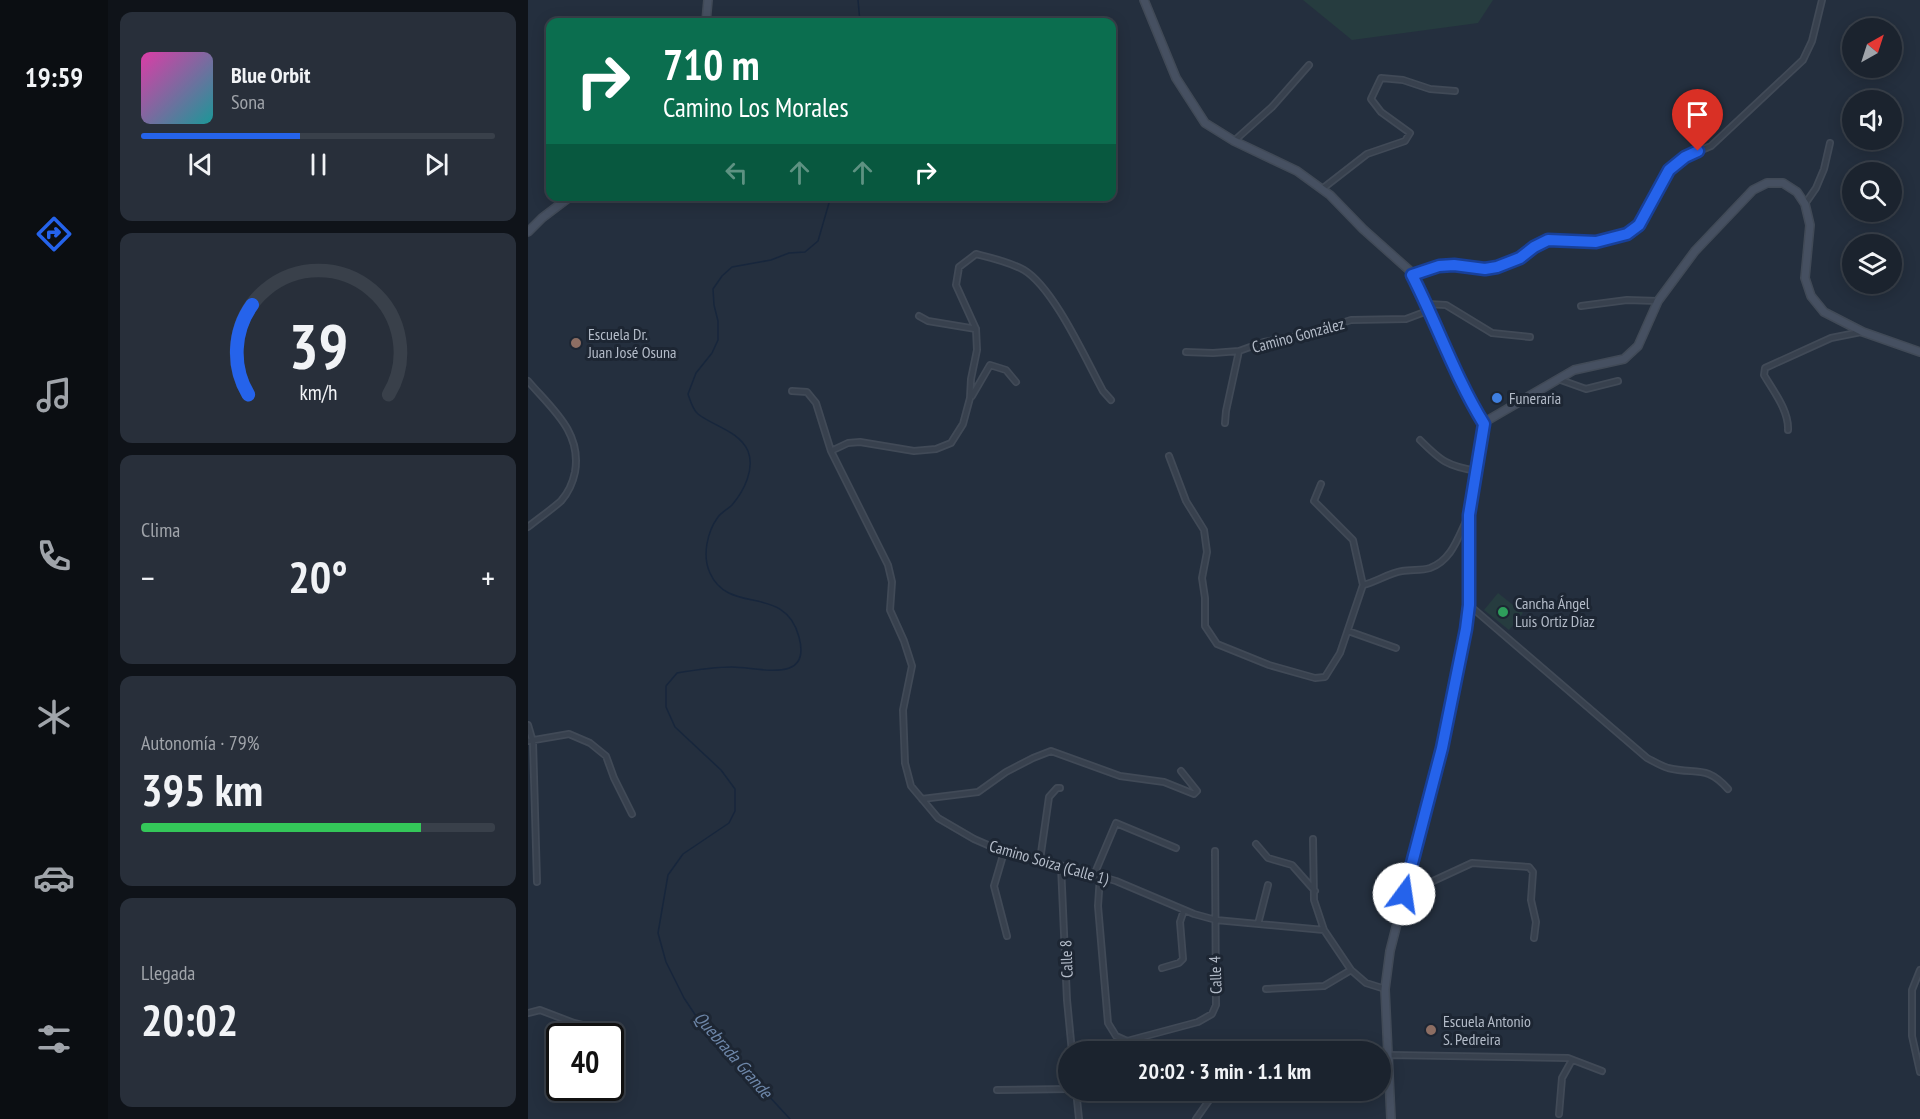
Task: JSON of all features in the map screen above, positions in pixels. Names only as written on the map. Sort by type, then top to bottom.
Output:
[{"type":"street","points":[[706,18],[708,0]]},
{"type":"street","points":[[1144,0],[1176,78],[1205,123],[1234,141],[1297,171],[1322,189],[1409,270],[1429,307],[1470,401],[1483,423],[1469,515],[1469,605],[1465,638],[1442,748],[1390,951],[1385,989],[1388,1041]]},
{"type":"street","points":[[1412,275],[1439,266],[1454,265],[1485,269],[1497,267],[1520,258],[1548,240],[1596,242],[1627,234],[1639,225],[1669,170],[1685,157],[1711,146],[1803,60],[1812,41],[1822,0]]},
{"type":"street","points":[[1234,141],[1272,107],[1309,64]]},
{"type":"street","points":[[1322,189],[1366,154],[1405,141],[1410,133],[1381,112],[1371,99],[1381,78],[1402,80],[1430,89],[1455,91]]},
{"type":"street","points":[[1805,204],[1816,188],[1824,169],[1830,143]]},
{"type":"street","points":[[1483,423],[1574,370],[1624,359],[1638,346],[1658,302],[1695,251],[1753,190],[1767,183],[1783,183],[1797,192],[1805,204],[1810,225],[1805,278],[1811,296],[1824,312],[1863,332],[1920,352]]},
{"type":"street","points":[[528,232],[564,201]]},
{"type":"street","points":[[831,451],[848,443],[860,442],[914,452],[936,449],[951,443],[963,424],[970,398],[977,350],[976,329],[956,285],[959,267],[975,254],[1002,261],[1026,271],[1051,296],[1103,392],[1111,400]]},
{"type":"street","points":[[1581,306],[1627,300],[1658,302]]},
{"type":"street","points":[[1429,307],[1446,306],[1492,333],[1530,337]]},
{"type":"street","name":"Camino González","points":[[1225,423],[1239,351],[1264,342],[1304,335],[1351,320],[1406,319],[1429,307]]},
{"type":"street","points":[[919,316],[928,321],[976,329]]},
{"type":"street","points":[[1788,430],[1785,413],[1764,375],[1766,368],[1831,338],[1863,332]]},
{"type":"street","points":[[1186,352],[1239,351]]},
{"type":"street","points":[[970,398],[990,365],[1006,369],[1016,382]]},
{"type":"street","points":[[1558,379],[1586,389],[1618,381]]},
{"type":"street","points":[[528,381],[567,426],[576,446],[577,459],[573,480],[562,500],[528,527]]},
{"type":"street","name":"Camino Soiza (Calle 1)","points":[[792,391],[807,392],[816,403],[831,451],[888,565],[892,582],[890,610],[912,666],[903,710],[905,763],[912,786],[938,818],[974,839],[1004,852],[1097,876],[1215,920],[1324,930]]},
{"type":"street","points":[[1420,440],[1439,459],[1455,467],[1477,471]]},
{"type":"street","points":[[1169,456],[1186,501],[1204,530],[1207,552],[1202,578],[1206,626],[1217,644],[1269,665],[1314,678],[1325,677],[1341,653],[1362,585],[1353,540],[1314,501],[1322,484]]},
{"type":"street","points":[[1362,585],[1401,571],[1429,568],[1448,558],[1469,515]]},
{"type":"street","points":[[1469,605],[1647,758],[1667,767],[1708,772],[1728,789]]},
{"type":"street","points":[[1348,631],[1396,648]]},
{"type":"street","points":[[528,725],[537,882]]},
{"type":"street","points":[[530,741],[569,734],[590,743],[606,756],[632,814]]},
{"type":"street","points":[[922,799],[978,792],[1006,772],[1051,751],[1120,776],[1164,782],[1194,794],[1197,791],[1196,786],[1182,771]]},
{"type":"street","points":[[1040,860],[1050,796],[1057,788],[1060,788]]},
{"type":"street","points":[[1097,876],[1116,823],[1176,848]]},
{"type":"street","points":[[1313,839],[1314,900],[1324,930],[1351,970],[1366,982],[1385,989]]},
{"type":"street","points":[[1256,844],[1268,858],[1292,865],[1315,891]]},
{"type":"street","name":"Calle 4","points":[[1097,876],[1108,1023],[1116,1036],[1127,1041],[1198,1022],[1212,1014],[1216,1005],[1215,851]]},
{"type":"street","points":[[1004,852],[994,886],[1007,936]]},
{"type":"street","points":[[1404,894],[1472,863],[1529,867],[1533,872],[1530,900],[1536,922],[1534,938]]},
{"type":"street","name":"Calle 8","points":[[1061,866],[1071,1041]]},
{"type":"street","points":[[1258,924],[1269,885]]},
{"type":"street","points":[[1162,968],[1179,963],[1183,959],[1180,921],[1184,910]]},
{"type":"street","points":[[1266,989],[1324,986],[1351,970]]},
{"type":"street","points":[[1920,970],[1912,990],[1912,1036],[1920,1072]]},
{"type":"street","points":[[528,1013],[540,1010],[574,1023]]},
{"type":"street","points":[[1391,1058],[1568,1058],[1602,1071]]},
{"type":"street","points":[[1559,1114],[1562,1078],[1572,1060]]},
{"type":"street","points":[[997,1090],[1058,1089]]},
{"type":"street","points":[[1077,1101],[1079,1119]]},
{"type":"street","points":[[1196,1119],[1209,1101]]},
{"type":"street","points":[[1390,1101],[1390,1119]]},
{"type":"green space","points":[[1303,0],[1493,0],[1478,23],[1352,40]]},
{"type":"green space","name":"Cancha Ángel Luis Ortiz Díaz","points":[[1498,593],[1523,613],[1509,630],[1484,610]]},
{"type":"waterway","name":"Quebrada Grande","points":[[858,0],[860,18]]},
{"type":"waterway","name":"Quebrada Grande","points":[[790,1119],[698,1019],[684,998],[666,962],[658,933],[668,875],[683,854],[729,823],[735,811],[735,789],[721,770],[675,727],[666,707],[666,686],[677,673],[725,667],[780,670],[790,668],[798,662],[801,652],[799,637],[792,621],[782,610],[770,604],[730,594],[719,586],[710,573],[706,552],[711,530],[718,517],[732,505],[741,493],[747,480],[750,458],[744,444],[738,438],[696,412],[688,394],[696,373],[712,353],[718,340],[718,321],[713,289],[722,276],[732,267],[771,260],[789,253],[805,252],[818,241],[830,201]]},
{"type":"place","name":"Escuela Dr. Juan José Osuna","points":[[576,343]]},
{"type":"place","name":"Funeraria","points":[[1497,398]]},
{"type":"place","name":"Cancha Ángel Luis Ortiz Díaz","points":[[1503,612]]},
{"type":"place","name":"Escuela Antonio S. Pedreira","points":[[1431,1030]]},
{"type":"route","points":[[1404,894],[1442,748],[1466,629],[1469,605],[1469,515],[1484,424],[1470,401],[1412,275],[1439,266],[1454,265],[1485,269],[1497,267],[1520,258],[1548,240],[1596,242],[1627,234],[1639,225],[1669,170],[1685,157],[1698,151]]}]
